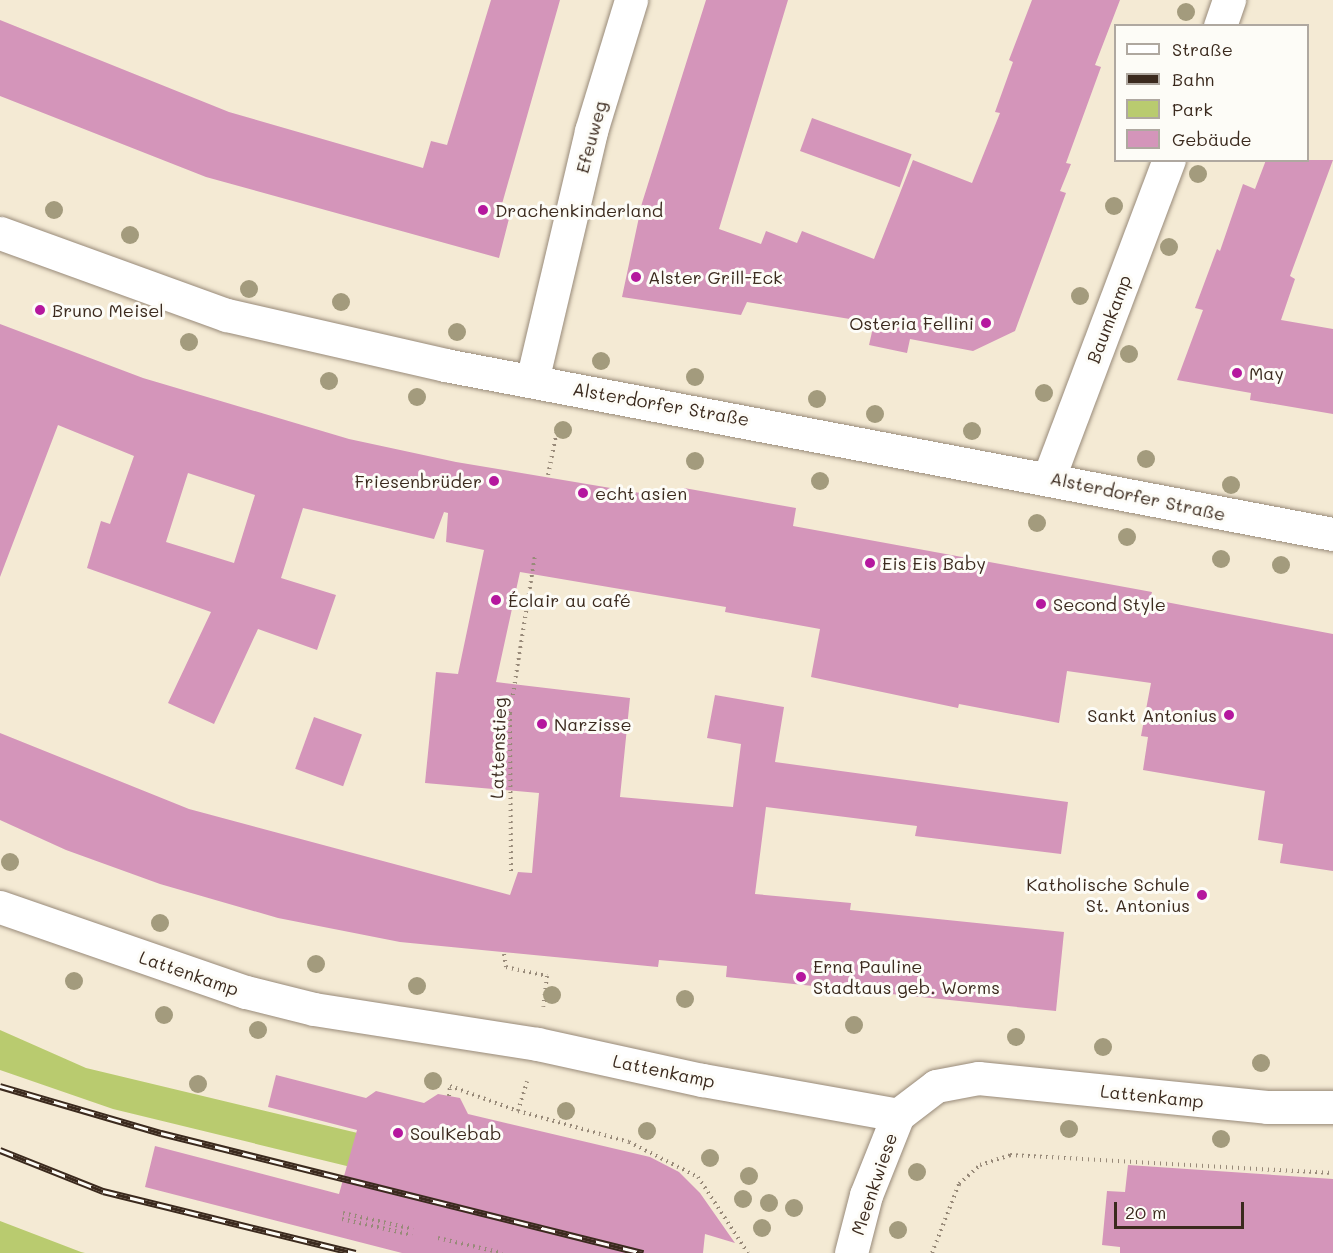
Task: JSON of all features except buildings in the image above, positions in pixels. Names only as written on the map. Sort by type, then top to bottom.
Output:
[{"type":"street","name":"Efeuweg","points":[[532,381],[591,131],[631,0]]},
{"type":"street","points":[[1221,24],[1229,0]]},
{"type":"street","name":"Baumkamp","points":[[1049,477],[1168,162]]},
{"type":"street","name":"Alsterdorfer Straße","points":[[0,232],[227,315],[532,381],[1049,477],[1187,508],[1333,534]]},
{"type":"street","name":"Lattenkamp","points":[[0,907],[246,992],[314,1009],[537,1044],[702,1080],[898,1115],[936,1086],[978,1078],[1267,1107],[1333,1107]]},
{"type":"street","name":"Meenkwiese","points":[[851,1253],[873,1177],[898,1115]]},
{"type":"path","points":[[548,475],[566,387]]},
{"type":"path","name":"Lattenstieg","points":[[512,871],[510,712],[535,555]]},
{"type":"path","points":[[504,954],[506,967],[547,976],[537,1044],[518,1111]]},
{"type":"path","points":[[449,1096],[450,1086],[518,1111],[629,1142],[698,1177],[748,1253]]},
{"type":"path","points":[[932,1253],[959,1184],[980,1165],[1010,1155],[1333,1173]]},
{"type":"path","points":[[343,1213],[413,1229]]},
{"type":"path","points":[[342,1219],[412,1235]]},
{"type":"path","points":[[438,1238],[502,1253]]},
{"type":"green space","points":[[0,1030],[86,1068],[366,1135],[355,1168],[113,1109],[0,1070]]},
{"type":"green space","points":[[0,1221],[81,1252],[85,1253],[0,1253]]},
{"type":"railway","points":[[0,1086],[161,1133],[643,1253]]},
{"type":"railway","points":[[0,1150],[103,1191],[355,1253]]},
{"type":"place","name":"Drachenkinderland","points":[[483,210]]},
{"type":"place","name":"Alster Grill-Eck","points":[[636,277]]},
{"type":"place","name":"Bruno Meisel","points":[[40,310]]},
{"type":"place","name":"Osteria Fellini","points":[[986,323]]},
{"type":"place","name":"May","points":[[1237,373]]},
{"type":"place","name":"Friesenbrüder","points":[[494,481]]},
{"type":"place","name":"echt asien","points":[[583,493]]},
{"type":"place","name":"Eis Eis Baby","points":[[870,563]]},
{"type":"place","name":"Éclair au café","points":[[496,600]]},
{"type":"place","name":"Second Style","points":[[1041,604]]},
{"type":"place","name":"Sankt Antonius","points":[[1229,715]]},
{"type":"place","name":"Narzisse","points":[[542,724]]},
{"type":"place","name":"Katholische Schule St. Antonius","points":[[1202,895]]},
{"type":"place","name":"Erna Pauline Stadtaus geb. Worms","points":[[801,977]]},
{"type":"place","name":"SoulKebab","points":[[398,1133]]}]
